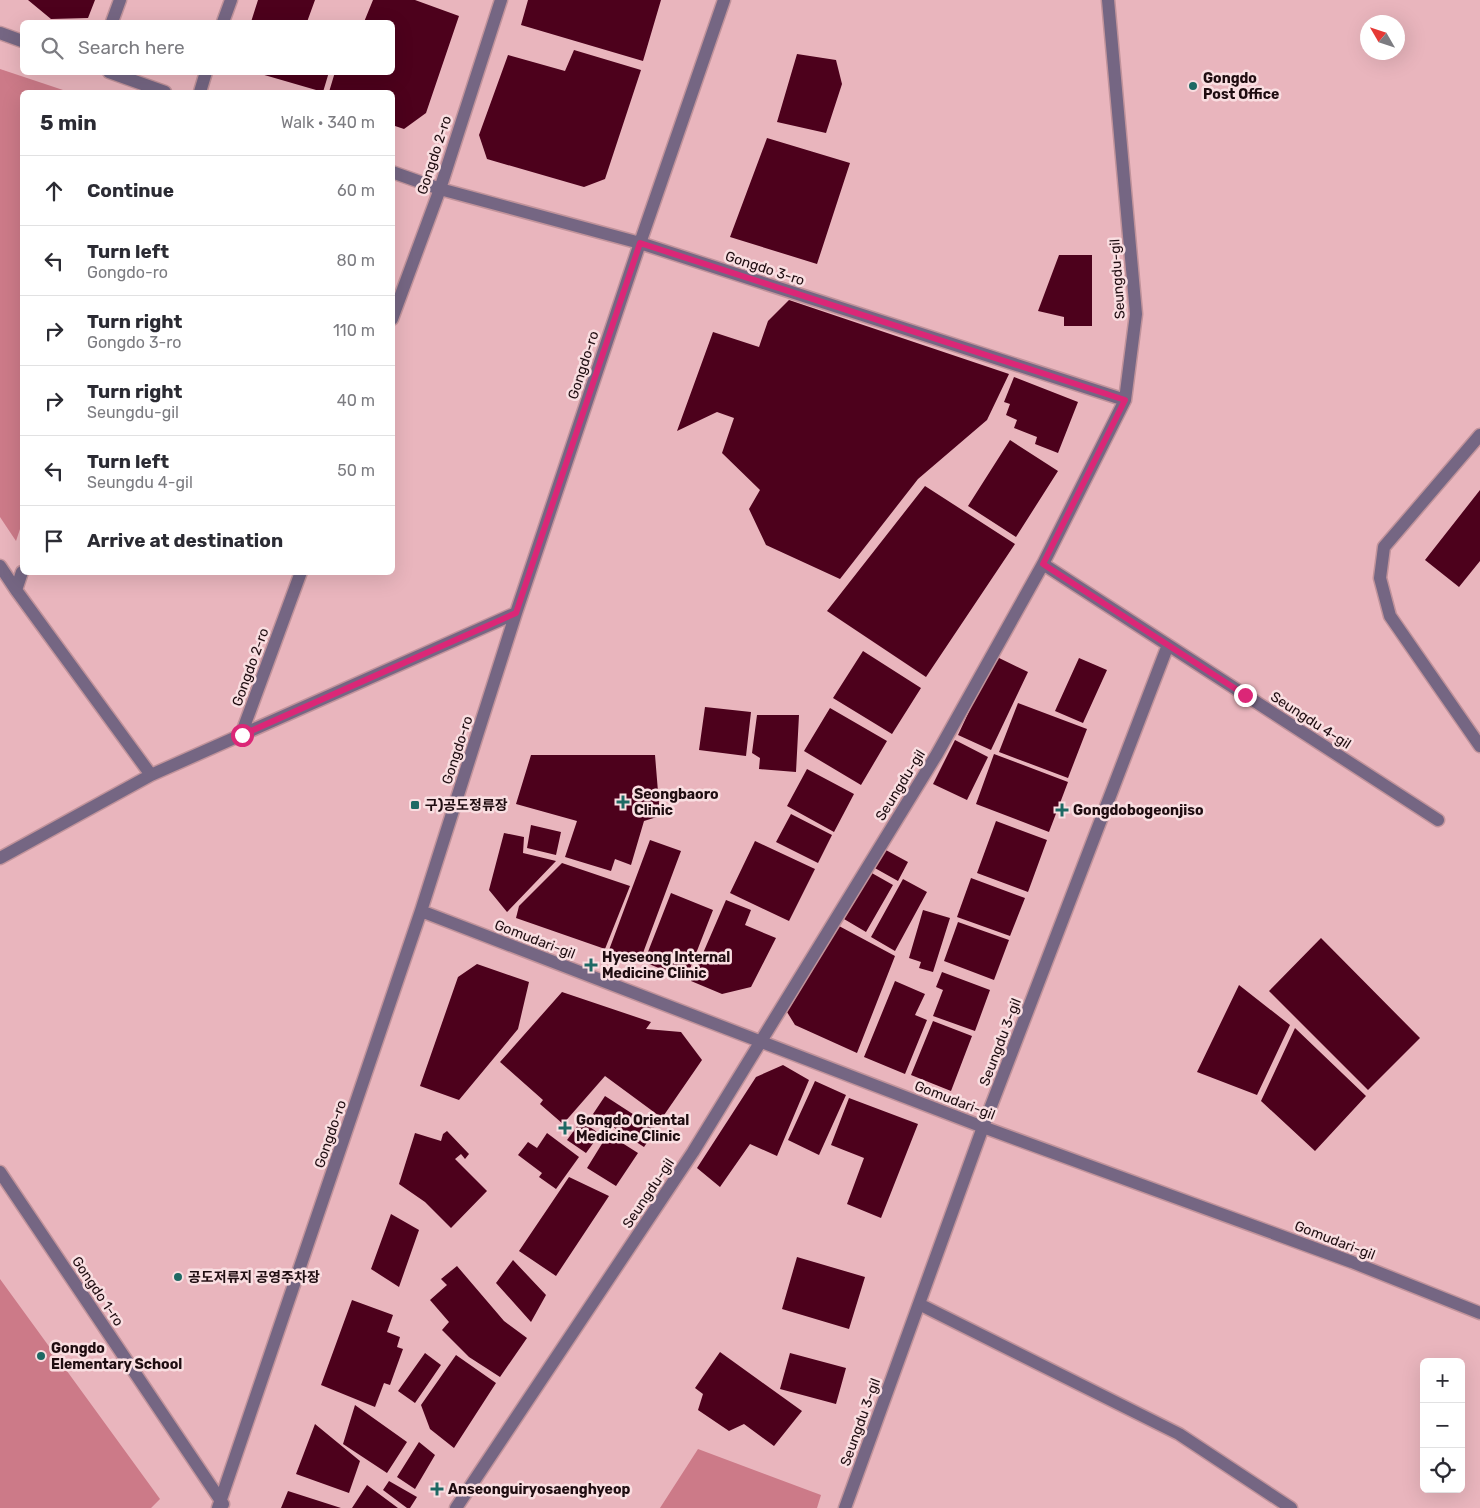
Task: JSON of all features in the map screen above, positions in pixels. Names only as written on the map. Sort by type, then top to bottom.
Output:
[{"type":"street","points":[[113,20],[120,0]]},
{"type":"street","points":[[224,20],[231,0]]},
{"type":"street","name":"Gongdo 2-ro","points":[[395,311],[440,189],[501,0]]},
{"type":"street","name":"Gongdo-ro","points":[[221,1506],[421,911],[516,613],[724,0]]},
{"type":"street","name":"Seungdu-gil","points":[[456,1508],[693,1152],[937,754],[1043,564],[1125,400],[1136,314],[1108,0]]},
{"type":"street","points":[[0,33],[20,40]]},
{"type":"street","points":[[117,75],[159,90]]},
{"type":"street","points":[[201,90],[205,75]]},
{"type":"street","name":"Gongdo 3-ro","points":[[395,173],[440,189],[640,243],[1125,400]]},
{"type":"street","points":[[1480,435],[1384,547],[1380,578],[1390,616],[1480,746]]},
{"type":"street","name":"Seungdu 4-gil","points":[[1043,564],[1438,820]]},
{"type":"street","points":[[0,566],[152,775]]},
{"type":"street","points":[[16,590],[21,575]]},
{"type":"street","name":"Gongdo 2-ro","points":[[242,735],[299,575]]},
{"type":"street","points":[[0,858],[152,775],[516,613]]},
{"type":"street","name":"Seungdu 3-gil","points":[[845,1508],[983,1127],[1168,645]]},
{"type":"street","name":"Gomudari-gil","points":[[421,911],[761,1040],[983,1127],[1352,1262],[1480,1313]]},
{"type":"street","name":"Gongdo 1-ro","points":[[0,1172],[221,1506]]},
{"type":"street","points":[[919,1304],[1179,1434],[1291,1508]]},
{"type":"shaded area","points":[[0,69],[63,90],[20,90],[20,529],[16,541],[0,517]]},
{"type":"shaded area","name":"Gongdo Elementary School","points":[[0,1279],[160,1499],[151,1508],[0,1508]]},
{"type":"shaded area","points":[[698,1449],[821,1495],[817,1508],[660,1508]]},
{"type":"building","points":[[28,0],[95,0],[88,18],[51,19]]},
{"type":"building","points":[[258,0],[315,0],[308,20],[252,20]]},
{"type":"building","points":[[373,0],[415,0],[459,16],[426,113],[404,129],[395,126],[395,90],[330,90],[334,75],[395,75],[395,20],[365,20]]},
{"type":"building","points":[[528,0],[661,0],[643,61],[521,25]]},
{"type":"building","points":[[574,50],[641,70],[605,179],[584,187],[487,159],[479,135],[508,55],[565,71]]},
{"type":"building","points":[[797,54],[836,60],[842,84],[826,133],[777,122]]},
{"type":"building","points":[[264,75],[328,75],[324,90],[316,90]]},
{"type":"building","points":[[767,138],[850,163],[817,264],[730,237]]},
{"type":"building","points":[[1059,255],[1092,255],[1092,326],[1064,326],[1064,317],[1038,311]]},
{"type":"building","points":[[789,300],[1009,374],[987,420],[918,479],[840,579],[766,545],[749,509],[760,490],[722,453],[734,418],[717,412],[677,431],[713,332],[759,347],[768,321]]},
{"type":"building","points":[[1014,377],[1078,402],[1058,453],[1035,444],[1037,437],[1014,428],[1017,420],[1006,415],[1010,404],[1004,402]]},
{"type":"building","points":[[1010,440],[1058,471],[1016,537],[968,506]]},
{"type":"building","points":[[925,486],[1015,544],[926,677],[827,611]]},
{"type":"building","points":[[1480,490],[1480,561],[1459,587],[1425,560]]},
{"type":"building","points":[[863,651],[921,688],[892,734],[833,698]]},
{"type":"building","points":[[995,656],[1028,672],[991,750],[958,735]]},
{"type":"building","points":[[1079,658],[1107,670],[1083,723],[1055,711]]},
{"type":"building","points":[[1018,703],[1087,729],[1068,778],[999,752]]},
{"type":"building","points":[[705,707],[751,712],[746,756],[699,750]]},
{"type":"building","points":[[830,708],[887,741],[861,785],[804,751]]},
{"type":"building","points":[[757,715],[799,715],[796,772],[759,769],[760,758],[752,753]]},
{"type":"building","points":[[955,740],[988,757],[967,800],[933,784]]},
{"type":"building","points":[[994,754],[1068,782],[1049,832],[976,804]]},
{"type":"building","points":[[531,755],[655,755],[660,816],[644,821],[631,865],[615,859],[611,871],[565,857],[577,821],[516,804]]},
{"type":"building","points":[[807,769],[854,794],[834,832],[787,806]]},
{"type":"building","points":[[791,814],[832,835],[818,863],[776,842]]},
{"type":"building","points":[[996,821],[1047,840],[1028,892],[977,873]]},
{"type":"building","points":[[531,825],[561,832],[556,855],[527,848]]},
{"type":"building","points":[[504,833],[524,837],[523,853],[556,861],[507,912],[489,890]]},
{"type":"building","points":[[650,840],[681,851],[640,961],[609,950]]},
{"type":"building","points":[[755,841],[815,869],[789,921],[730,893]]},
{"type":"building","points":[[884,849],[908,862],[898,881],[873,867]]},
{"type":"building","points":[[562,863],[630,886],[605,949],[516,918],[519,906]]},
{"type":"building","points":[[870,872],[893,885],[866,932],[844,919]]},
{"type":"building","points":[[971,878],[1025,898],[1010,936],[957,917]]},
{"type":"building","points":[[903,879],[927,892],[895,951],[871,937]]},
{"type":"building","points":[[671,893],[713,910],[686,979],[644,962]]},
{"type":"building","points":[[726,900],[751,910],[745,925],[776,938],[751,987],[722,994],[691,981]]},
{"type":"building","points":[[923,910],[950,918],[933,972],[919,968],[921,962],[909,958]]},
{"type":"building","points":[[958,922],[1009,940],[994,980],[944,961]]},
{"type":"building","points":[[839,926],[895,956],[857,1053],[795,1025],[787,1012]]},
{"type":"building","points":[[1321,938],[1420,1038],[1368,1090],[1269,991]]},
{"type":"building","points":[[477,964],[529,982],[518,1029],[459,1100],[420,1086],[458,977]]},
{"type":"building","points":[[942,972],[990,990],[975,1031],[933,1016],[943,990],[936,987]]},
{"type":"building","points":[[895,981],[925,994],[915,1015],[927,1020],[905,1074],[864,1057]]},
{"type":"building","points":[[1239,985],[1290,1025],[1257,1095],[1197,1072]]},
{"type":"building","points":[[562,992],[651,1022],[646,1029],[681,1032],[702,1060],[662,1118],[605,1076],[563,1124],[540,1104],[543,1100],[500,1062]]},
{"type":"building","points":[[933,1021],[972,1036],[951,1091],[911,1075]]},
{"type":"building","points":[[1295,1028],[1366,1096],[1315,1151],[1261,1101]]},
{"type":"building","points":[[783,1065],[809,1080],[777,1156],[750,1144],[720,1187],[697,1168],[756,1077]]},
{"type":"building","points":[[815,1081],[846,1095],[819,1155],[788,1140]]},
{"type":"building","points":[[605,1096],[656,1129],[644,1147],[593,1114]]},
{"type":"building","points":[[849,1098],[918,1124],[881,1218],[847,1204],[864,1158],[831,1145]]},
{"type":"building","points":[[581,1121],[600,1134],[586,1153],[567,1140]]},
{"type":"building","points":[[447,1131],[469,1154],[465,1159],[461,1154],[455,1159],[487,1191],[451,1228],[425,1202],[399,1184],[415,1133],[441,1141],[443,1134]]},
{"type":"building","points":[[547,1133],[579,1157],[556,1189],[539,1177],[542,1173],[518,1155],[528,1142],[537,1148]]},
{"type":"building","points":[[608,1134],[638,1153],[616,1186],[587,1168]]},
{"type":"building","points":[[569,1177],[609,1196],[556,1276],[519,1251]]},
{"type":"building","points":[[391,1214],[419,1230],[399,1287],[371,1269]]},
{"type":"building","points":[[797,1257],[865,1277],[849,1329],[782,1309]]},
{"type":"building","points":[[513,1260],[546,1295],[531,1322],[496,1283]]},
{"type":"building","points":[[457,1266],[504,1321],[527,1338],[500,1377],[469,1357],[442,1330],[449,1322],[430,1300],[447,1285],[441,1279]]},
{"type":"building","points":[[352,1300],[393,1315],[387,1332],[400,1337],[397,1347],[403,1349],[390,1385],[384,1383],[375,1407],[321,1385]]},
{"type":"building","points":[[720,1352],[802,1411],[774,1446],[744,1424],[729,1431],[698,1410],[703,1394],[695,1388]]},
{"type":"building","points":[[425,1353],[441,1365],[415,1403],[398,1391]]},
{"type":"building","points":[[790,1353],[846,1368],[836,1404],[780,1389]]},
{"type":"building","points":[[456,1355],[496,1383],[454,1448],[430,1429],[421,1405]]},
{"type":"building","points":[[355,1405],[407,1442],[387,1473],[343,1444]]},
{"type":"building","points":[[315,1424],[360,1461],[349,1493],[296,1474]]},
{"type":"building","points":[[419,1442],[435,1455],[415,1489],[397,1477]]},
{"type":"building","points":[[389,1481],[417,1497],[410,1508],[407,1508],[383,1490]]},
{"type":"building","points":[[367,1485],[398,1508],[352,1508]]},
{"type":"building","points":[[288,1491],[341,1508],[281,1508]]},
{"type":"place","name":"Gongdo Post Office","points":[[1193,86]]},
{"type":"place","name":"Seongbaoro Clinic","points":[[623,802]]},
{"type":"place","name":"구)공도정류장","points":[[415,805]]},
{"type":"place","name":"Gongdobogeonjiso","points":[[1062,810]]},
{"type":"place","name":"Hyeseong Internal Medicine Clinic","points":[[591,965]]},
{"type":"place","name":"Gongdo Oriental Medicine Clinic","points":[[565,1128]]},
{"type":"place","name":"공도저류지 공영주차장","points":[[178,1277]]},
{"type":"place","name":"Gongdo Elementary School","points":[[41,1356]]},
{"type":"place","name":"Anseonguiryosaenghyeop","points":[[437,1489]]},
{"type":"route","points":[[242,735],[516,613],[640,243],[1125,400],[1043,564],[1245,695]]}]
